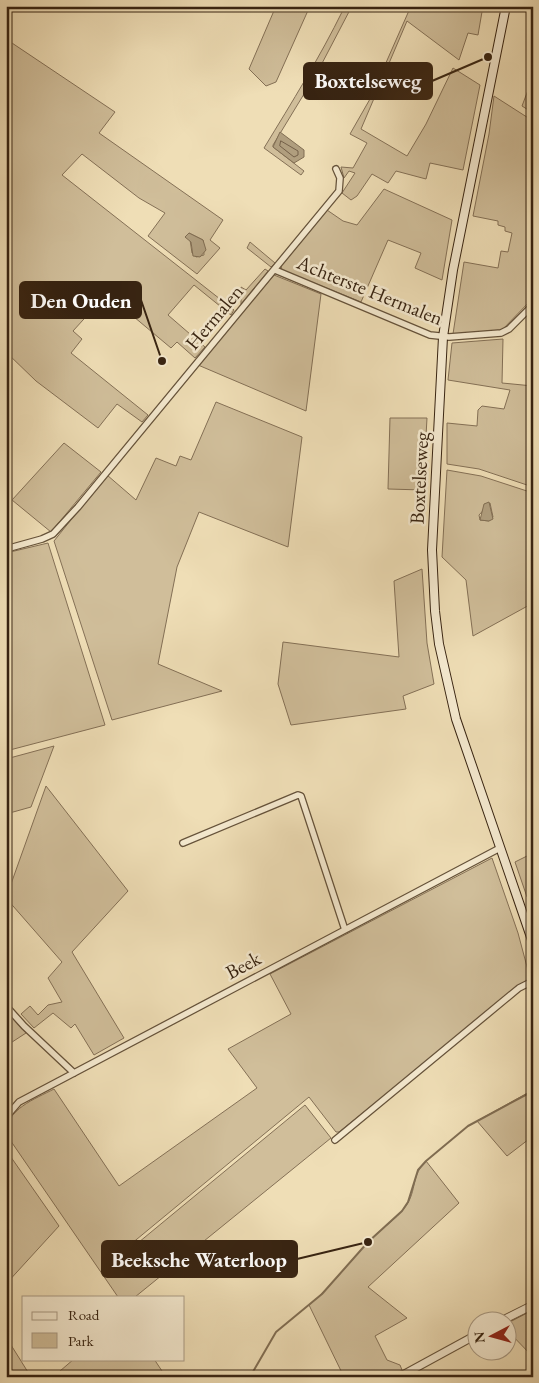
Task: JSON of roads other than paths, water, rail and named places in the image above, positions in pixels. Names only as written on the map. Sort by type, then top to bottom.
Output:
[{"type":"main road","name":"Boxtelseweg","points":[[506,6],[453,270],[443,337],[432,520],[434,611],[441,653],[456,719],[533,943]]},
{"type":"street","name":"Hermalen","points":[[6,549],[53,534],[84,500],[339,191],[340,178],[336,170]]},
{"type":"street","name":"Achterste Hermalen","points":[[275,270],[430,335],[443,337],[501,333],[509,328],[533,305]]},
{"type":"street","points":[[183,843],[298,794],[301,796],[345,930]]},
{"type":"street","name":"Beek","points":[[6,1118],[19,1102],[500,848]]},
{"type":"street","points":[[335,1140],[519,988],[533,981]]},
{"type":"street","points":[[6,1006],[24,1026],[74,1073]]},
{"type":"street","points":[[516,1314],[533,1305]]},
{"type":"street","points":[[399,1377],[466,1340]]},
{"type":"water","points":[[280,132],[304,150],[304,157],[294,163],[273,147]]},
{"type":"water","points":[[189,233],[203,240],[206,250],[200,257],[193,256],[191,242],[185,237]]},
{"type":"water","points":[[489,502],[493,519],[489,521],[480,520],[484,504]]},
{"type":"waterway","points":[[250,1377],[276,1332],[322,1294],[368,1242],[402,1211],[408,1202],[418,1170],[426,1161],[468,1126],[533,1091]]},
{"type":"place","name":"Boxtelseweg","points":[[488,57]]},
{"type":"place","name":"Den Ouden","points":[[162,361]]},
{"type":"place","name":"Beeksche Waterloop","points":[[368,1242]]}]
